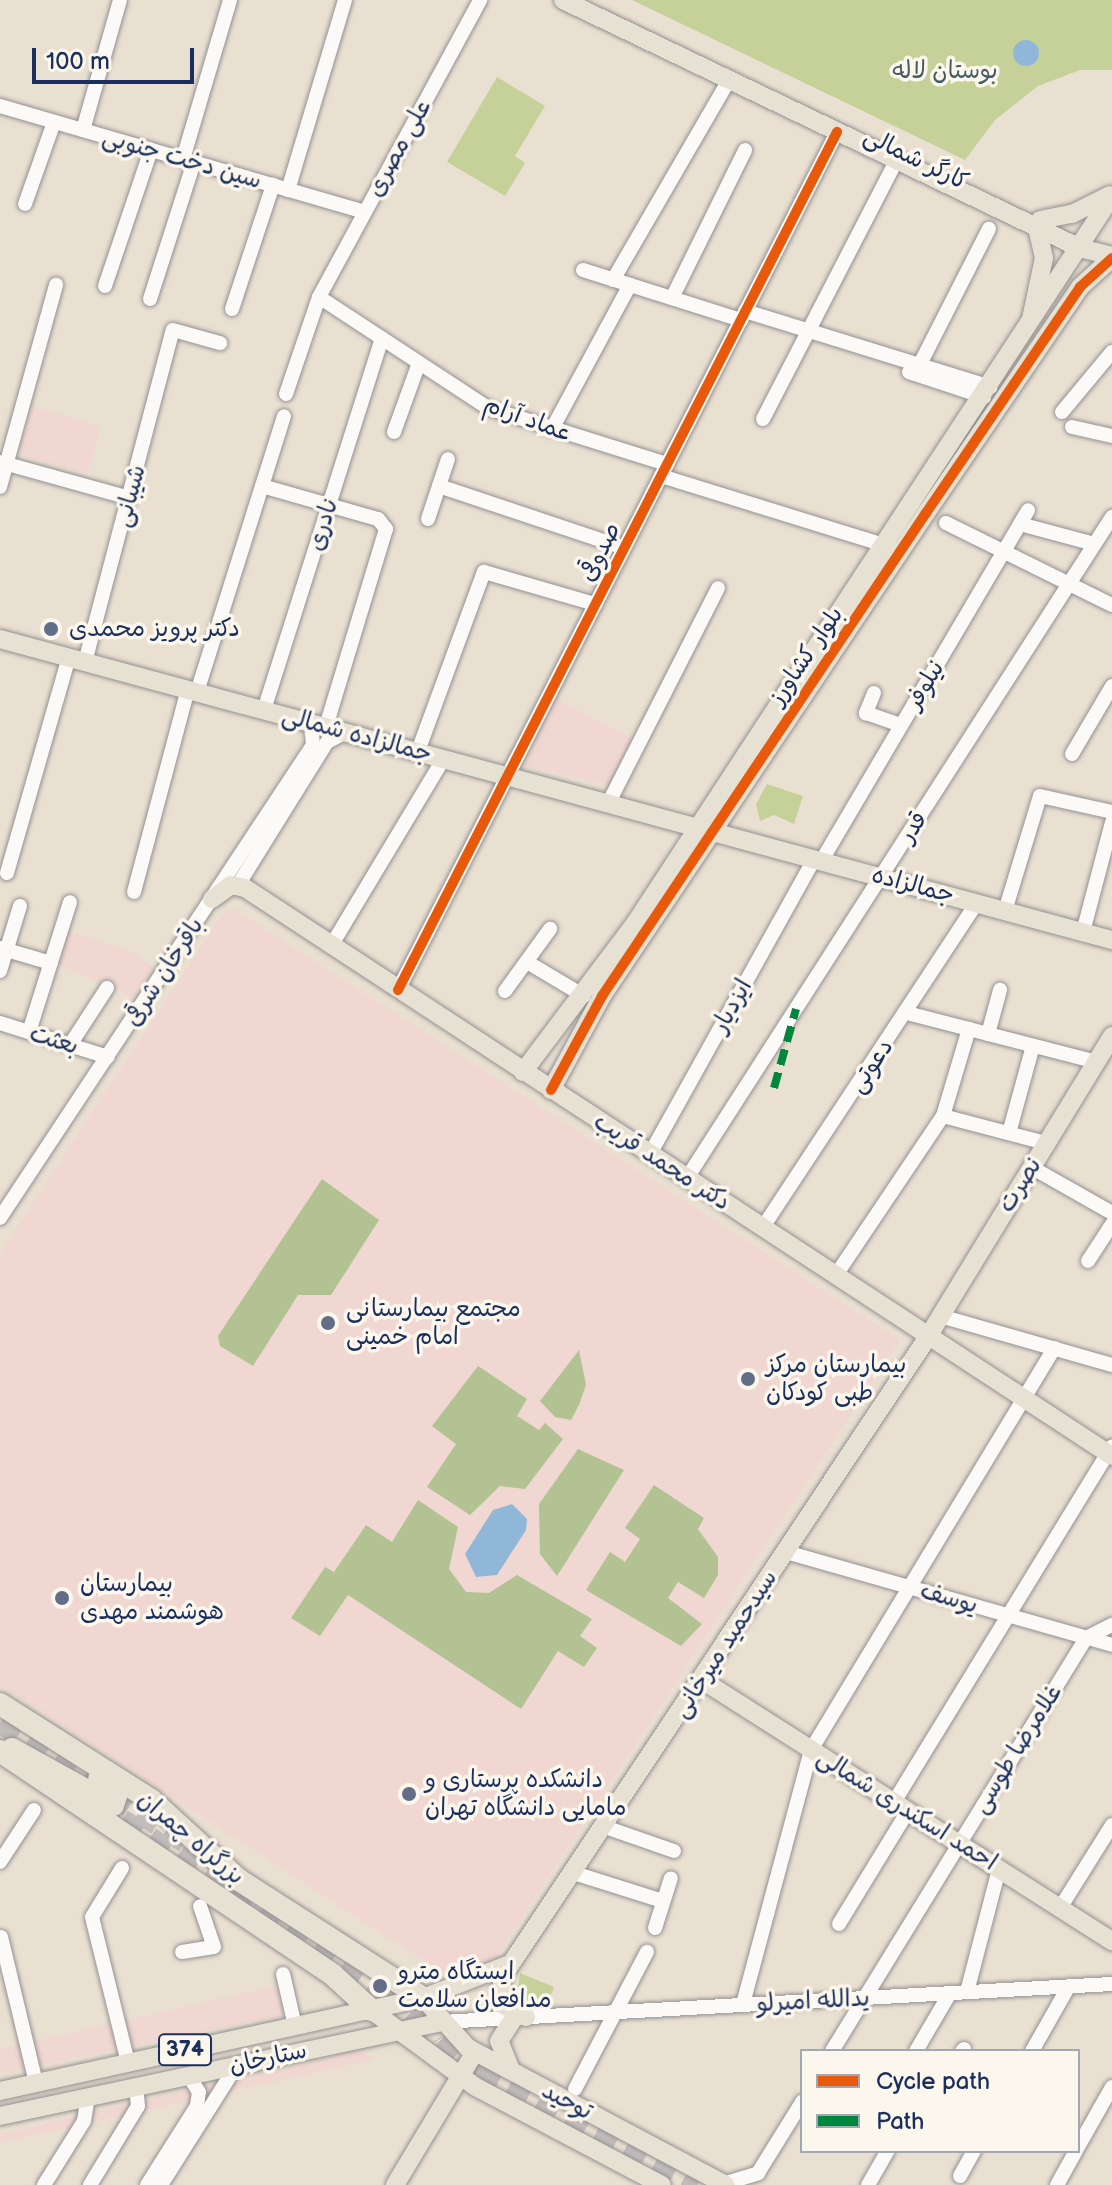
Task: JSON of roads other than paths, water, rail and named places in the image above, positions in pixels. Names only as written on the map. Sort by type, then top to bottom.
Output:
[{"type":"highway","name":"بزرگراه چمران","points":[[0,1704],[158,1806],[244,1884],[423,1998]]},
{"type":"highway","points":[[0,1744],[101,1802],[116,1803],[114,1790],[57,1741]]},
{"type":"highway","name":"بزرگراه چمران","points":[[0,1751],[333,1975],[371,2010]]},
{"type":"main road","points":[[563,0],[732,75]]},
{"type":"main road","points":[[591,0],[732,75]]},
{"type":"main road","name":"کارگر شمالی","points":[[732,75],[1038,224],[1112,256]]},
{"type":"main road","points":[[1029,328],[1044,258],[1038,224],[1072,214],[1112,195]]},
{"type":"main road","name":"بلوار کشاورز","points":[[551,1090],[597,1004],[706,828],[1112,195]]},
{"type":"main road","name":"بلوار کشاورز","points":[[523,1072],[584,996],[706,828],[1068,303],[1112,256]]},
{"type":"main road","name":"جمالزاده شمالی","points":[[0,639],[706,828]]},
{"type":"main road","name":"جمالزاده","points":[[706,828],[1112,940]]},
{"type":"main road","points":[[212,899],[238,885]]},
{"type":"main road","name":"دکتر محمد قریب","points":[[238,885],[1111,1452]]},
{"type":"main road","name":"نصرت","points":[[929,1335],[1112,1036]]},
{"type":"main road","name":"سیدحمید میرخانی","points":[[520,2018],[496,1995],[929,1335]]},
{"type":"main road","name":"احمد اسکندری شمالی","points":[[702,1680],[1112,1941]]},
{"type":"main road","name":"ستارخان","points":[[0,2091],[423,1998],[476,1982],[522,1954]]},
{"type":"main road","name":"توحید","points":[[423,1998],[442,2022],[475,2052],[725,2184]]},
{"type":"main road","name":"توحید","points":[[371,2010],[460,2077],[650,2182]]},
{"type":"main road","points":[[513,2072],[499,2041],[520,2018]]},
{"type":"main road","name":"ستارخان","points":[[0,2116],[442,2022]]},
{"type":"main road","points":[[203,2046],[208,2071]]},
{"type":"main road","points":[[395,2185],[475,2052]]},
{"type":"street","points":[[83,130],[120,0]]},
{"type":"street","points":[[150,299],[230,0]]},
{"type":"street","points":[[288,190],[345,0]]},
{"type":"street","name":"علی مصری","points":[[286,394],[319,297],[480,0]]},
{"type":"street","points":[[613,280],[732,75]]},
{"type":"street","name":"سین دخت جنوبی","points":[[0,106],[364,212]]},
{"type":"street","points":[[25,204],[54,122]]},
{"type":"street","name":"صدوقی","points":[[398,990],[839,127]]},
{"type":"street","points":[[105,286],[151,150]]},
{"type":"street","points":[[672,298],[745,150]]},
{"type":"street","points":[[763,419],[898,156]]},
{"type":"street","points":[[232,309],[273,185]]},
{"type":"street","points":[[917,370],[989,229]]},
{"type":"street","points":[[583,270],[672,298],[809,330],[987,392]]},
{"type":"street","points":[[0,487],[3,463],[56,285]]},
{"type":"street","points":[[552,429],[630,285]]},
{"type":"street","name":"عماد آرام","points":[[319,297],[488,408],[887,546]]},
{"type":"street","name":"شیبانی","points":[[7,873],[130,498],[173,330],[220,343]]},
{"type":"street","name":"نادری","points":[[264,710],[382,338]]},
{"type":"street","points":[[1062,412],[1112,352]]},
{"type":"street","points":[[394,432],[419,363]]},
{"type":"street","points":[[134,892],[193,690],[284,416]]},
{"type":"street","points":[[1072,427],[1112,436]]},
{"type":"street","points":[[428,519],[448,459]]},
{"type":"street","points":[[3,463],[130,498]]},
{"type":"street","points":[[262,486],[329,505]]},
{"type":"street","points":[[439,486],[624,548]]},
{"type":"street","name":"باقرخان شرقی","points":[[0,1218],[313,745],[385,535],[378,519],[329,505]]},
{"type":"street","name":"نیلوفر","points":[[818,859],[1028,510]]},
{"type":"street","name":"قدر","points":[[687,1178],[1112,517]]},
{"type":"street","points":[[946,523],[1112,605]]},
{"type":"street","points":[[1020,524],[1094,544]]},
{"type":"street","points":[[418,751],[484,572],[595,604]]},
{"type":"street","points":[[609,802],[718,588]]},
{"type":"street","points":[[1072,754],[1112,686]]},
{"type":"street","points":[[874,693],[866,713],[901,725]]},
{"type":"street","points":[[238,885],[327,742],[346,732]]},
{"type":"street","points":[[331,946],[444,758]]},
{"type":"street","points":[[1005,911],[1038,798],[1045,796],[1112,812]]},
{"type":"street","points":[[1083,932],[1112,822]]},
{"type":"street","name":"ایزدیار","points":[[650,1154],[818,859]]},
{"type":"street","points":[[29,1032],[70,902]]},
{"type":"street","name":"دعوتی","points":[[763,1227],[977,903]]},
{"type":"street","points":[[0,971],[3,949],[20,906]]},
{"type":"street","points":[[505,991],[550,929]]},
{"type":"street","points":[[3,949],[51,963]]},
{"type":"street","points":[[527,962],[584,996]]},
{"type":"street","points":[[70,1045],[107,988]]},
{"type":"street","points":[[988,1034],[1000,990]]},
{"type":"street","points":[[907,1013],[1096,1062]]},
{"type":"street","name":"بعثت","points":[[0,1023],[108,1057]]},
{"type":"street","points":[[836,1275],[943,1116],[969,1029]]},
{"type":"street","points":[[1009,1133],[1033,1046]]},
{"type":"street","points":[[943,1116],[1046,1143]]},
{"type":"street","points":[[1031,1167],[1112,1213]]},
{"type":"street","points":[[1088,1261],[1112,1224]]},
{"type":"street","points":[[940,1316],[1112,1365]]},
{"type":"street","points":[[743,2004],[811,1750],[915,1588],[1054,1348]]},
{"type":"street","points":[[839,1924],[901,1807],[1111,1452]]},
{"type":"street","name":"یوسف","points":[[786,1552],[1112,1645]]},
{"type":"street","points":[[1086,1638],[1112,1625]]},
{"type":"street","name":"غلامرضا طوسی","points":[[833,2049],[1086,1638]]},
{"type":"street","points":[[0,1862],[34,1810]]},
{"type":"street","points":[[1060,1908],[1112,1825]]},
{"type":"street","points":[[605,1827],[674,1851]]},
{"type":"street","points":[[122,1868],[92,1917],[128,2063]]},
{"type":"street","points":[[967,1992],[999,1869]]},
{"type":"street","points":[[574,1873],[663,1901]]},
{"type":"street","points":[[655,1928],[671,1878]]},
{"type":"street","points":[[182,1952],[214,1947],[200,1906]]},
{"type":"street","points":[[1,1937],[36,2083]]},
{"type":"street","points":[[575,2089],[647,1952]]},
{"type":"street","points":[[283,1974],[295,2026]]},
{"type":"street","name":"یدالله امیرلو","points":[[442,2022],[1112,1984]]},
{"type":"street","points":[[1033,2049],[1069,1986]]},
{"type":"street","points":[[917,2049],[950,1993]]},
{"type":"street","points":[[161,2185],[237,2065]]},
{"type":"street","points":[[147,2185],[197,2106],[199,2092],[188,2075]]},
{"type":"street","points":[[90,2185],[138,2106],[136,2086]]},
{"type":"street","points":[[1080,2144],[1112,2087]]},
{"type":"street","points":[[44,2185],[84,2121],[88,2097]]},
{"type":"street","points":[[725,2184],[758,2173],[800,2105]]},
{"type":"street","points":[[868,2185],[887,2153]]},
{"type":"street","points":[[960,2176],[973,2153]]},
{"type":"street","points":[[1057,2185],[1075,2153]]},
{"type":"water","points":[[1026,40],[1035,44],[1039,53],[1035,62],[1026,66],[1017,62],[1013,53],[1017,44]]},
{"type":"water","points":[[512,1504],[527,1519],[526,1530],[497,1575],[476,1577],[465,1554],[493,1510]]},
{"type":"tunnel","points":[[0,1723],[197,1850]]},
{"type":"tunnel","points":[[122,1820],[386,1991],[427,2037]]},
{"type":"tunnel","points":[[425,2008],[443,2037],[480,2070],[698,2185]]},
{"type":"place","name":"دکتر پرویز محمدی","points":[[51,629]]},
{"type":"place","name":"مجتمع بیمارستانی امام خمینی","points":[[328,1323]]},
{"type":"place","name":"بیمارستان مرکز طبی کودکان","points":[[748,1379]]},
{"type":"place","name":"بیمارستان هوشمند مهدی","points":[[62,1598]]},
{"type":"place","name":"دانشکده پرستاری و مامایی دانشگاه تهران","points":[[409,1794]]},
{"type":"place","name":"ایستگاه مترو مدافعان سلامت","points":[[380,1986]]},
{"type":"park label","name":"بوستان لاله","points":[[945,71]]}]
